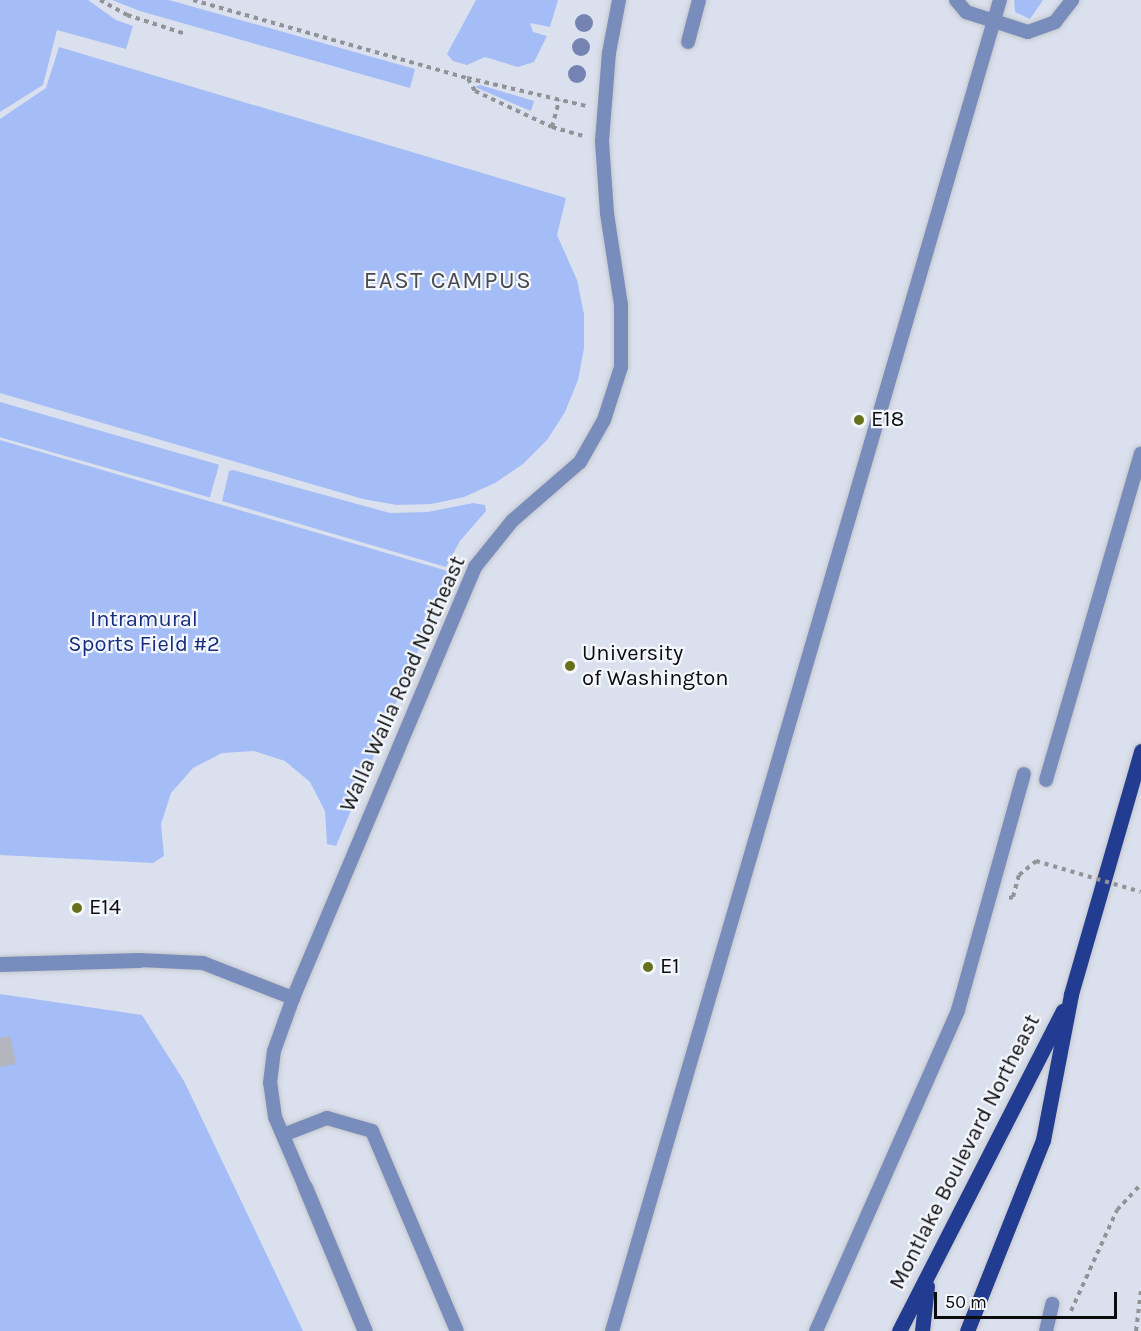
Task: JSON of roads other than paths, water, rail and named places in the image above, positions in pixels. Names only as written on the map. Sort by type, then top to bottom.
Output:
[{"type":"main road","name":"Montlake Boulevard Northeast","points":[[967,1330],[1043,1140],[1071,994],[1141,751]]},
{"type":"main road","name":"Montlake Boulevard Northeast","points":[[899,1331],[1071,994]]},
{"type":"main road","points":[[922,1331],[927,1280]]},
{"type":"street","points":[[0,964],[139,960]]},
{"type":"street","name":"Walla Walla Road Northeast","points":[[305,1187],[365,1331]]},
{"type":"lane","name":"Walla Walla Road Northeast","points":[[305,1187],[272,1102],[270,1070],[293,998],[475,567],[512,521],[580,462],[610,401],[621,368],[621,305],[607,213],[603,111],[619,0]]},
{"type":"lane","points":[[688,42],[699,0]]},
{"type":"lane","points":[[956,0],[966,12],[1028,32],[1055,22],[1072,0]]},
{"type":"lane","points":[[612,1331],[1000,0]]},
{"type":"lane","points":[[1046,780],[1141,454]]},
{"type":"lane","points":[[816,1331],[958,1010],[1024,774]]},
{"type":"lane","points":[[139,960],[203,963],[293,998]]},
{"type":"lane","points":[[283,1135],[327,1118],[372,1131],[457,1331]]},
{"type":"lane","points":[[1046,1331],[1052,1304]]},
{"type":"place","name":"E18","points":[[859,420]]},
{"type":"place","name":"University of Washington","points":[[570,666]]},
{"type":"place","name":"E14","points":[[77,908]]},
{"type":"place","name":"E1","points":[[648,967]]},
{"type":"district","name":"EAST CAMPUS","points":[[448,281]]},
{"type":"park label","name":"Intramural Sports Field #2","points":[[144,632]]}]
